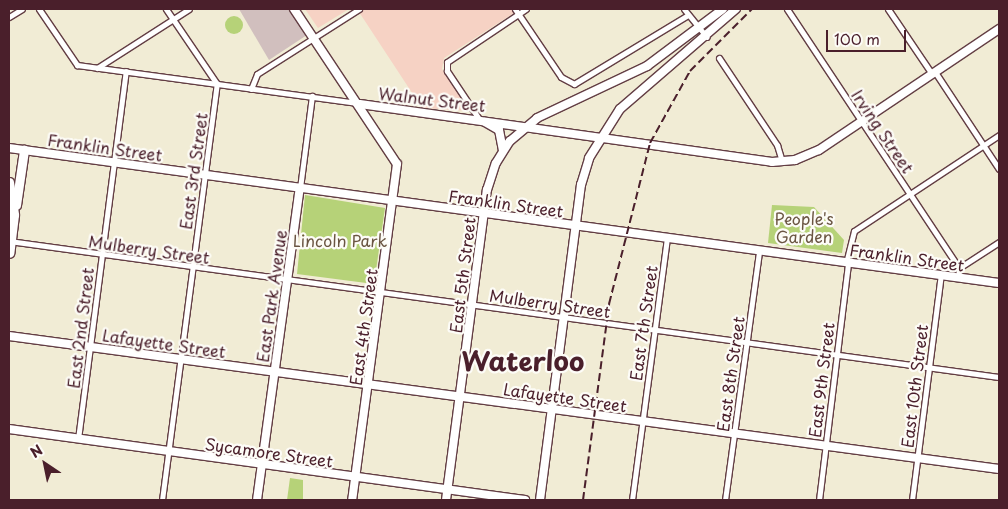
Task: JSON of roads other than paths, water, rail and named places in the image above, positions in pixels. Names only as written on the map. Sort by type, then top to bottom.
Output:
[{"type":"highway","points":[[9,254],[24,150]]},
{"type":"highway","points":[[9,182],[14,215]]},
{"type":"main road","name":"East 4th Street","points":[[294,9],[395,158],[395,201],[352,500]]},
{"type":"main road","name":"East 5th Street","points":[[446,500],[489,180],[502,152],[527,126],[647,66],[700,30],[723,9]]},
{"type":"main road","points":[[540,500],[581,185],[599,136],[628,102],[707,37],[736,9]]},
{"type":"main road","points":[[782,161],[819,150],[999,29]]},
{"type":"main road","name":"Walnut Street","points":[[360,104],[782,161]]},
{"type":"main road","points":[[479,119],[499,130],[502,152]]},
{"type":"main road","name":"Franklin Street","points":[[9,148],[759,252],[999,283]]},
{"type":"main road","name":"East Park Avenue","points":[[257,500],[300,188]]},
{"type":"main road","name":"Lafayette Street","points":[[9,336],[999,469]]},
{"type":"main road","name":"Sycamore Street","points":[[9,429],[525,500]]},
{"type":"street","points":[[9,17],[22,9]]},
{"type":"street","name":"Walnut Street","points":[[39,9],[77,65],[360,104]]},
{"type":"street","points":[[166,9],[217,84]]},
{"type":"street","points":[[97,68],[189,9]]},
{"type":"street","points":[[251,89],[257,74],[359,9]]},
{"type":"street","points":[[479,119],[447,71],[447,62],[517,11],[526,9]]},
{"type":"street","points":[[684,9],[707,37]]},
{"type":"street","name":"Irving Street","points":[[786,9],[959,268]]},
{"type":"street","points":[[888,9],[999,169]]},
{"type":"street","points":[[517,11],[570,83],[582,82],[688,14]]},
{"type":"street","points":[[719,58],[777,145],[782,161]]},
{"type":"street","name":"East 2nd Street","points":[[78,440],[126,71]]},
{"type":"street","name":"East 3rd Street","points":[[162,500],[217,84]]},
{"type":"street","name":"East Park Avenue","points":[[300,188],[312,96]]},
{"type":"street","name":"East 9th Street","points":[[819,500],[851,234],[999,135]]},
{"type":"street","name":"East 7th Street","points":[[632,500],[668,239]]},
{"type":"street","name":"Mulberry Street","points":[[10,241],[193,268],[999,377]]},
{"type":"street","points":[[958,278],[959,268],[999,242]]},
{"type":"street","name":"East 8th Street","points":[[725,500],[759,252]]},
{"type":"street","name":"East 10th Street","points":[[912,500],[941,275]]},
{"type":"railway","points":[[583,500],[609,304],[650,143],[690,71],[752,9]]},
{"type":"district","name":"Waterloo","points":[[523,361]]},
{"type":"park label","name":"People's Garden","points":[[804,227]]},
{"type":"park label","name":"Lincoln Park","points":[[340,240]]}]
